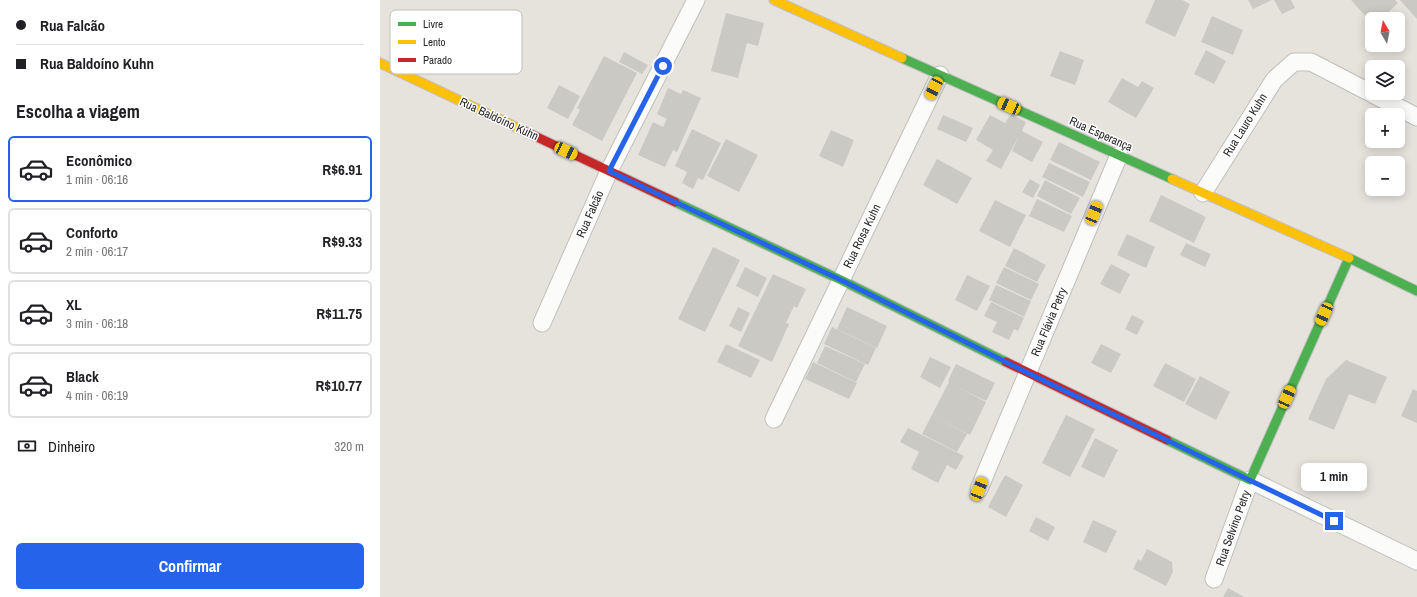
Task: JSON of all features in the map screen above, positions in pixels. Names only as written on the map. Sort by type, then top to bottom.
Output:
[{"type":"street","name":"Rua Falcão","points":[[542,323],[609,171],[696,0]]},
{"type":"street","name":"Rua Esperança","points":[[774,0],[1349,258],[1417,291]]},
{"type":"street","name":"Rua Lauro Kuhn","points":[[1203,193],[1274,80],[1294,62],[1311,62],[1417,117]]},
{"type":"street","name":"Rua Baldoíno Kuhn","points":[[380,63],[390,68]]},
{"type":"street","name":"Rua Baldoíno Kuhn","points":[[403,74],[841,280],[1028,373],[1417,561]]},
{"type":"street","name":"Rua Rosa Kuhn","points":[[774,419],[940,75]]},
{"type":"street","name":"Rua Flávia Petry","points":[[979,489],[1119,155]]},
{"type":"street","name":"Rua Selvino Petry","points":[[1214,579],[1250,480],[1349,258]]},
{"type":"building","points":[[1155,0],[1182,0],[1190,4],[1175,37],[1145,23]]},
{"type":"building","points":[[1248,0],[1272,0],[1253,9]]},
{"type":"building","points":[[1274,0],[1291,0],[1295,8],[1282,14]]},
{"type":"building","points":[[1351,0],[1395,0],[1398,3],[1388,12],[1365,12],[1365,15]]},
{"type":"building","points":[[1400,0],[1417,0],[1417,19]]},
{"type":"building","points":[[726,13],[764,23],[758,46],[747,43],[738,78],[711,71]]},
{"type":"building","points":[[1212,16],[1243,30],[1233,55],[1201,42]]},
{"type":"building","points":[[1206,50],[1226,61],[1214,84],[1194,74]]},
{"type":"building","points":[[1060,51],[1084,60],[1075,85],[1050,76]]},
{"type":"building","points":[[624,52],[648,65],[642,74],[619,62]]},
{"type":"building","points":[[604,56],[637,73],[602,141],[572,125],[580,110],[577,108]]},
{"type":"building","points":[[1122,78],[1138,87],[1142,81],[1154,88],[1136,118],[1108,102]]},
{"type":"building","points":[[559,85],[580,96],[568,119],[547,108]]},
{"type":"building","points":[[668,88],[681,94],[683,90],[701,98],[677,152],[673,150],[665,167],[638,155],[653,122],[663,127],[667,119],[657,114]]},
{"type":"building","points":[[1011,114],[1026,122],[1022,131],[1043,142],[1032,162],[1012,151],[1019,136],[1001,169],[986,161],[993,150],[976,140],[990,115],[1005,123]]},
{"type":"building","points":[[943,115],[973,128],[966,142],[937,129]]},
{"type":"building","points":[[692,129],[721,143],[703,180],[698,178],[693,189],[682,183],[687,172],[675,166]]},
{"type":"building","points":[[831,130],[854,140],[843,167],[819,156]]},
{"type":"building","points":[[726,139],[758,155],[739,192],[707,176]]},
{"type":"building","points":[[1059,142],[1100,162],[1091,180],[1050,160]]},
{"type":"building","points":[[937,159],[972,178],[957,204],[923,185]]},
{"type":"building","points":[[1049,163],[1090,182],[1083,197],[1042,177]]},
{"type":"building","points":[[1030,179],[1040,185],[1033,198],[1022,192]]},
{"type":"building","points":[[1045,180],[1080,198],[1071,214],[1037,196]]},
{"type":"building","points":[[1161,195],[1206,217],[1194,243],[1149,221]]},
{"type":"building","points":[[1037,199],[1072,216],[1064,232],[1029,216]]},
{"type":"building","points":[[995,200],[1026,215],[1010,247],[979,231]]},
{"type":"building","points":[[1127,234],[1155,247],[1146,268],[1117,255]]},
{"type":"building","points":[[1186,243],[1211,254],[1205,267],[1180,255]]},
{"type":"building","points":[[713,247],[740,260],[705,332],[678,319]]},
{"type":"building","points":[[1014,248],[1046,265],[1037,282],[1005,266]]},
{"type":"building","points":[[1111,264],[1130,274],[1120,294],[1100,284]]},
{"type":"building","points":[[745,267],[767,278],[758,297],[736,286]]},
{"type":"building","points":[[1004,267],[1039,284],[1031,300],[996,283]]},
{"type":"building","points":[[773,274],[806,289],[797,308],[794,306],[786,323],[789,324],[772,362],[738,346]]},
{"type":"building","points":[[967,275],[990,286],[977,311],[955,300]]},
{"type":"building","points":[[996,285],[1031,301],[1024,317],[989,300]]},
{"type":"building","points":[[991,302],[1024,318],[1018,331],[1014,329],[1009,340],[992,332],[997,322],[984,316]]},
{"type":"building","points":[[738,307],[750,313],[741,332],[729,326]]},
{"type":"building","points":[[847,307],[887,326],[877,348],[837,329]]},
{"type":"building","points":[[1132,315],[1144,321],[1137,335],[1125,329]]},
{"type":"building","points":[[832,327],[876,348],[868,365],[824,344]]},
{"type":"building","points":[[726,344],[760,360],[751,378],[717,362]]},
{"type":"building","points":[[1101,344],[1121,354],[1111,373],[1091,363]]},
{"type":"building","points":[[825,346],[865,364],[856,382],[817,363]]},
{"type":"building","points":[[930,357],[951,367],[940,388],[920,377]]},
{"type":"building","points":[[1346,360],[1387,377],[1375,404],[1349,394],[1334,430],[1308,419],[1326,379]]},
{"type":"building","points":[[813,362],[857,383],[849,399],[805,379]]},
{"type":"building","points":[[1165,363],[1196,379],[1184,402],[1153,386]]},
{"type":"building","points":[[956,364],[995,383],[986,401],[957,387],[986,402],[970,435],[935,417],[967,434],[957,452],[922,434],[949,382],[948,381]]},
{"type":"building","points":[[1200,376],[1230,392],[1216,420],[1185,404]]},
{"type":"building","points":[[1413,389],[1417,391],[1417,423],[1401,416]]},
{"type":"building","points":[[1066,415],[1095,429],[1070,477],[1042,463]]},
{"type":"building","points":[[908,428],[964,456],[956,470],[947,465],[938,483],[911,469],[919,452],[900,442]]},
{"type":"building","points":[[1095,438],[1118,450],[1104,478],[1081,467]]},
{"type":"building","points":[[1005,475],[1023,485],[1006,517],[988,507]]},
{"type":"building","points":[[1036,517],[1055,527],[1048,541],[1029,531]]},
{"type":"building","points":[[1093,520],[1117,531],[1106,553],[1083,542]]},
{"type":"building","points":[[1147,549],[1172,562],[1173,572],[1166,586],[1133,569],[1138,559],[1141,561]]},
{"type":"building","points":[[1228,588],[1244,597],[1223,597]]},
{"type":"traffic: fast","points":[[902,58],[1172,179]]},
{"type":"traffic: fast","points":[[675,202],[841,280],[1006,362]]},
{"type":"traffic: fast","points":[[1349,258],[1417,291]]},
{"type":"traffic: fast","points":[[1167,440],[1250,480],[1349,258]]},
{"type":"traffic: slow","points":[[774,0],[902,58]]},
{"type":"traffic: slow","points":[[380,63],[390,68]]},
{"type":"traffic: slow","points":[[403,74],[522,130]]},
{"type":"traffic: slow","points":[[1172,179],[1349,258]]},
{"type":"traffic: jam","points":[[522,130],[675,202]]},
{"type":"traffic: jam","points":[[1006,362],[1167,440]]},
{"type":"route","points":[[663,66],[609,171],[841,280],[1028,373],[1334,521]]}]
